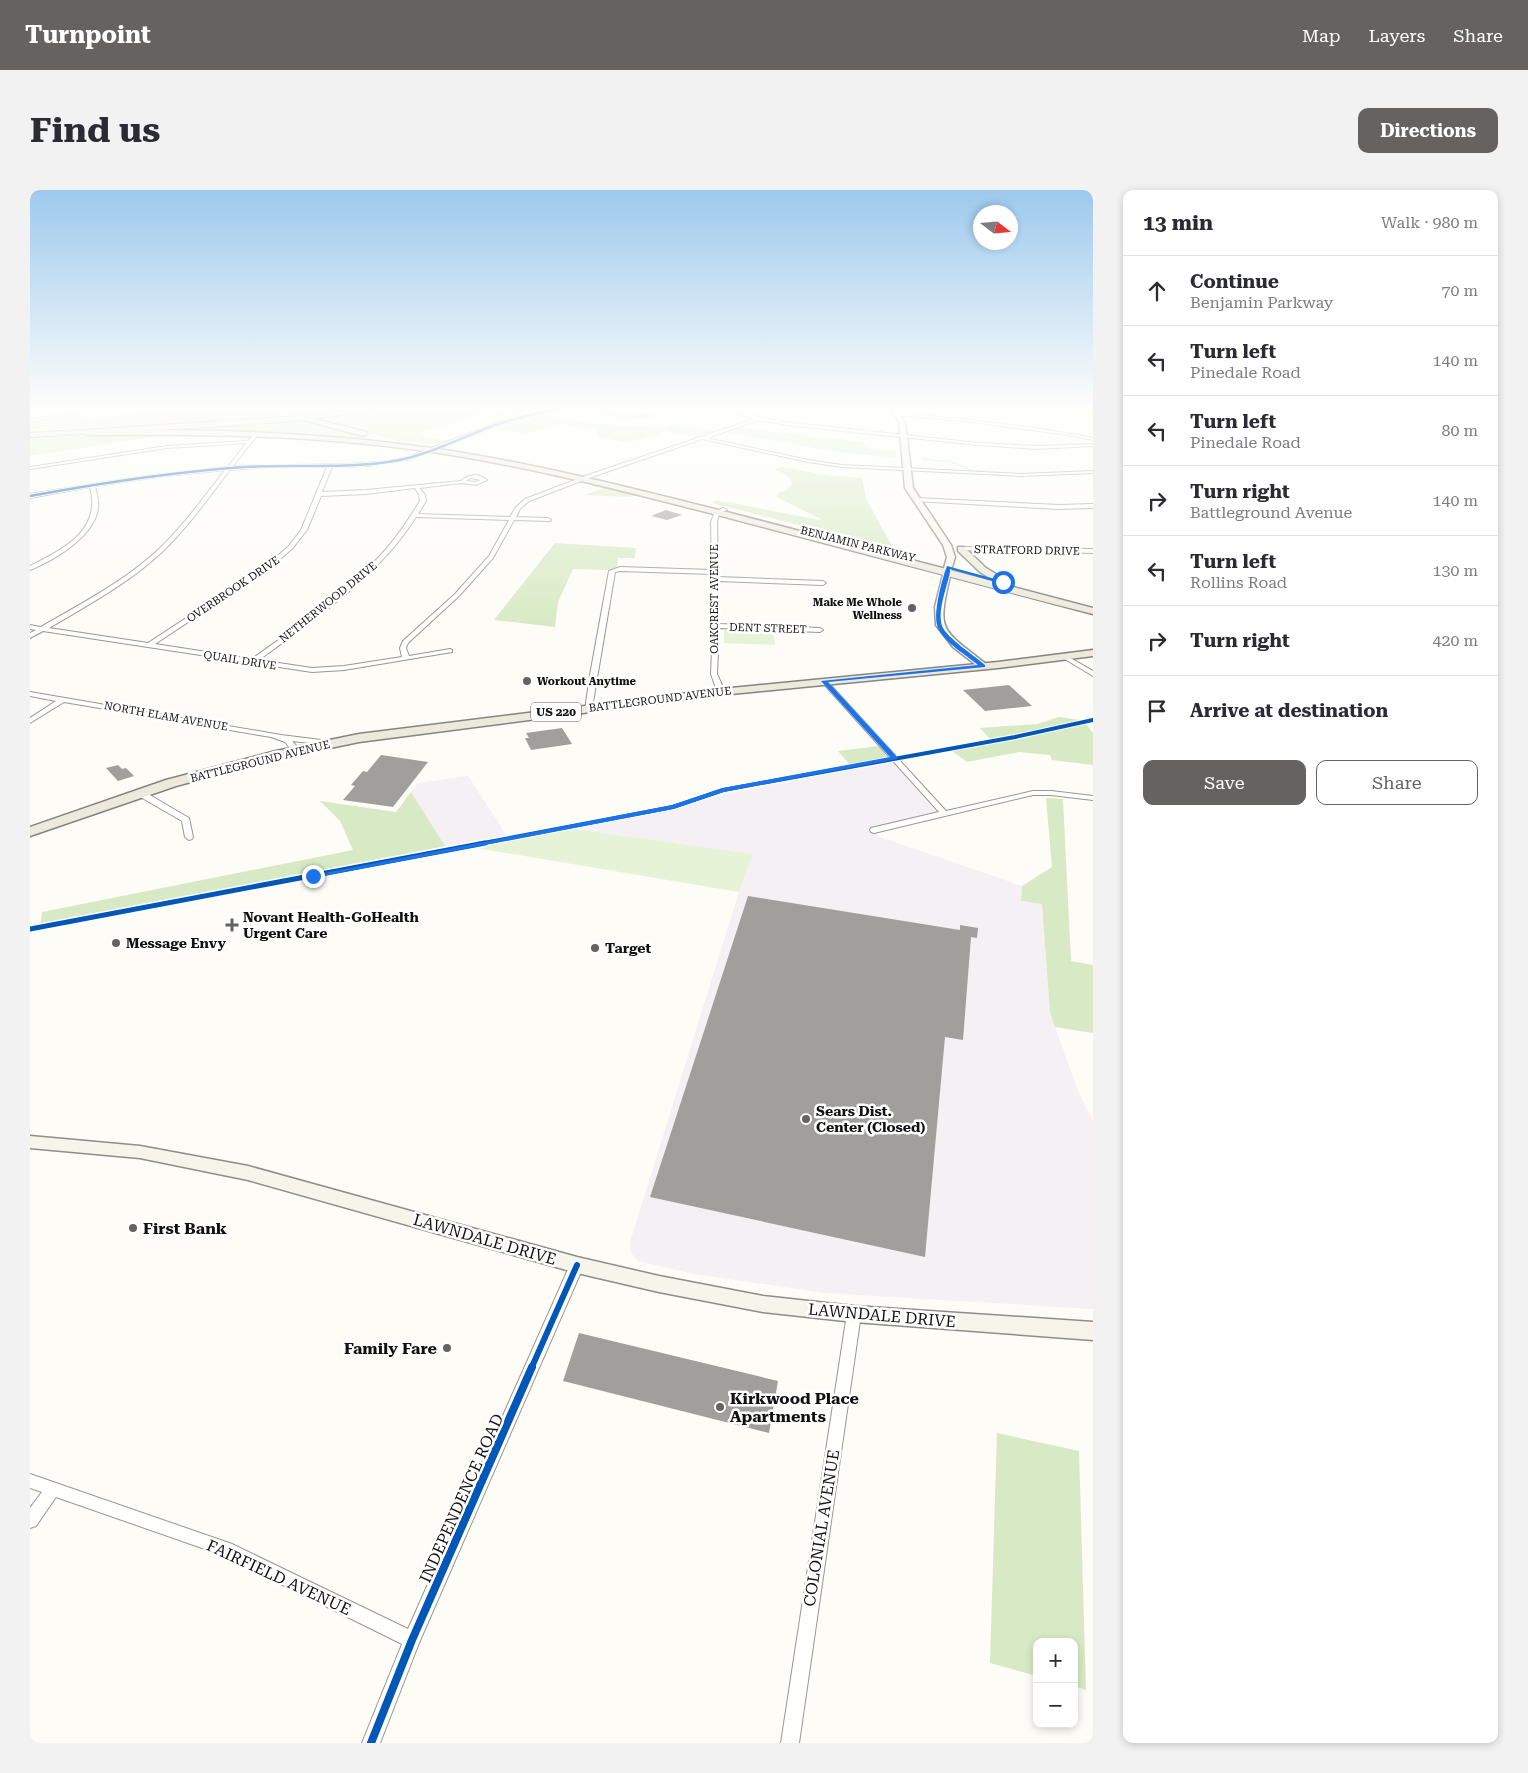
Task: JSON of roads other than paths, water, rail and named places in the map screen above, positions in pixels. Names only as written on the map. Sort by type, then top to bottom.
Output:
[{"type":"main road","name":"BENJAMIN PARKWAY","points":[[605,481],[948,570],[1093,611]]},
{"type":"main road","points":[[908,481],[916,500],[950,550],[951,558],[948,570]]},
{"type":"main road","points":[[942,536],[951,540],[983,570],[1003,582]]},
{"type":"main road","name":"BENJAMIN PARKWAY","points":[[948,570],[1093,604]]},
{"type":"main road","name":"BATTLEGROUND AVENUE","points":[[30,832],[140,793],[213,771],[329,743],[428,728],[720,692],[1093,653]]},
{"type":"main road","name":"LAWNDALE DRIVE","points":[[30,1142],[140,1152],[248,1174],[577,1265],[659,1284],[763,1304],[854,1314],[1093,1331]]},
{"type":"street","points":[[30,496],[114,481]]},
{"type":"street","points":[[30,636],[111,589],[152,558],[177,534],[218,481]]},
{"type":"street","name":"OVERBROOK DRIVE","points":[[148,646],[290,548],[304,530],[324,481]]},
{"type":"street","points":[[406,658],[403,648],[405,642],[457,594],[487,562],[518,508],[527,500],[575,481]]},
{"type":"street","points":[[320,494],[462,482]]},
{"type":"street","points":[[30,568],[69,545],[92,522],[97,502],[92,485]]},
{"type":"street","name":"NETHERWOOD DRIVE","points":[[252,662],[370,571],[386,554],[416,515],[423,501],[422,495],[416,487]]},
{"type":"street","points":[[916,500],[1059,507],[1093,506]]},
{"type":"street","name":"OAKCREST AVENUE","points":[[720,692],[714,674],[716,626],[714,522],[721,511]]},
{"type":"street","points":[[416,515],[548,520]]},
{"type":"street","name":"STRATFORD DRIVE","points":[[961,549],[1093,551]]},
{"type":"street","points":[[588,708],[611,574],[614,570],[823,583]]},
{"type":"street","points":[[948,570],[938,616],[940,627],[983,666]]},
{"type":"street","name":"DENT STREET","points":[[716,626],[820,630]]},
{"type":"street","name":"QUAIL DRIVE","points":[[30,627],[312,670],[344,668],[450,651]]},
{"type":"street","points":[[1065,657],[1093,674]]},
{"type":"street","points":[[824,681],[944,813]]},
{"type":"street","name":"NORTH ELAM AVENUE","points":[[30,694],[281,737],[329,743]]},
{"type":"street","points":[[30,721],[63,700]]},
{"type":"street","points":[[281,737],[288,740],[296,750]]},
{"type":"street","points":[[140,793],[186,820],[189,836]]},
{"type":"street","points":[[874,830],[1033,793],[1093,798]]},
{"type":"street","name":"INDEPENDENCE ROAD","points":[[371,1743],[412,1640],[577,1265]]},
{"type":"street","name":"COLONIAL AVENUE","points":[[790,1743],[854,1314]]},
{"type":"street","name":"FAIRFIELD AVENUE","points":[[30,1482],[226,1549],[412,1640]]},
{"type":"street","points":[[30,1522],[53,1489]]},
{"type":"place","name":"Make Me Whole Wellness","points":[[912,608]]},
{"type":"place","name":"Workout Anytime","points":[[527,681]]},
{"type":"place","name":"Novant Health-GoHealth Urgent Care","points":[[232,925]]},
{"type":"place","name":"Message Envy","points":[[116,943]]},
{"type":"place","name":"Target","points":[[595,948]]},
{"type":"place","name":"Sears Dist. Center (Closed)","points":[[806,1119]]},
{"type":"place","name":"First Bank","points":[[133,1228]]},
{"type":"place","name":"Family Fare","points":[[447,1348]]},
{"type":"place","name":"Kirkwood Place Apartments","points":[[720,1407]]}]
